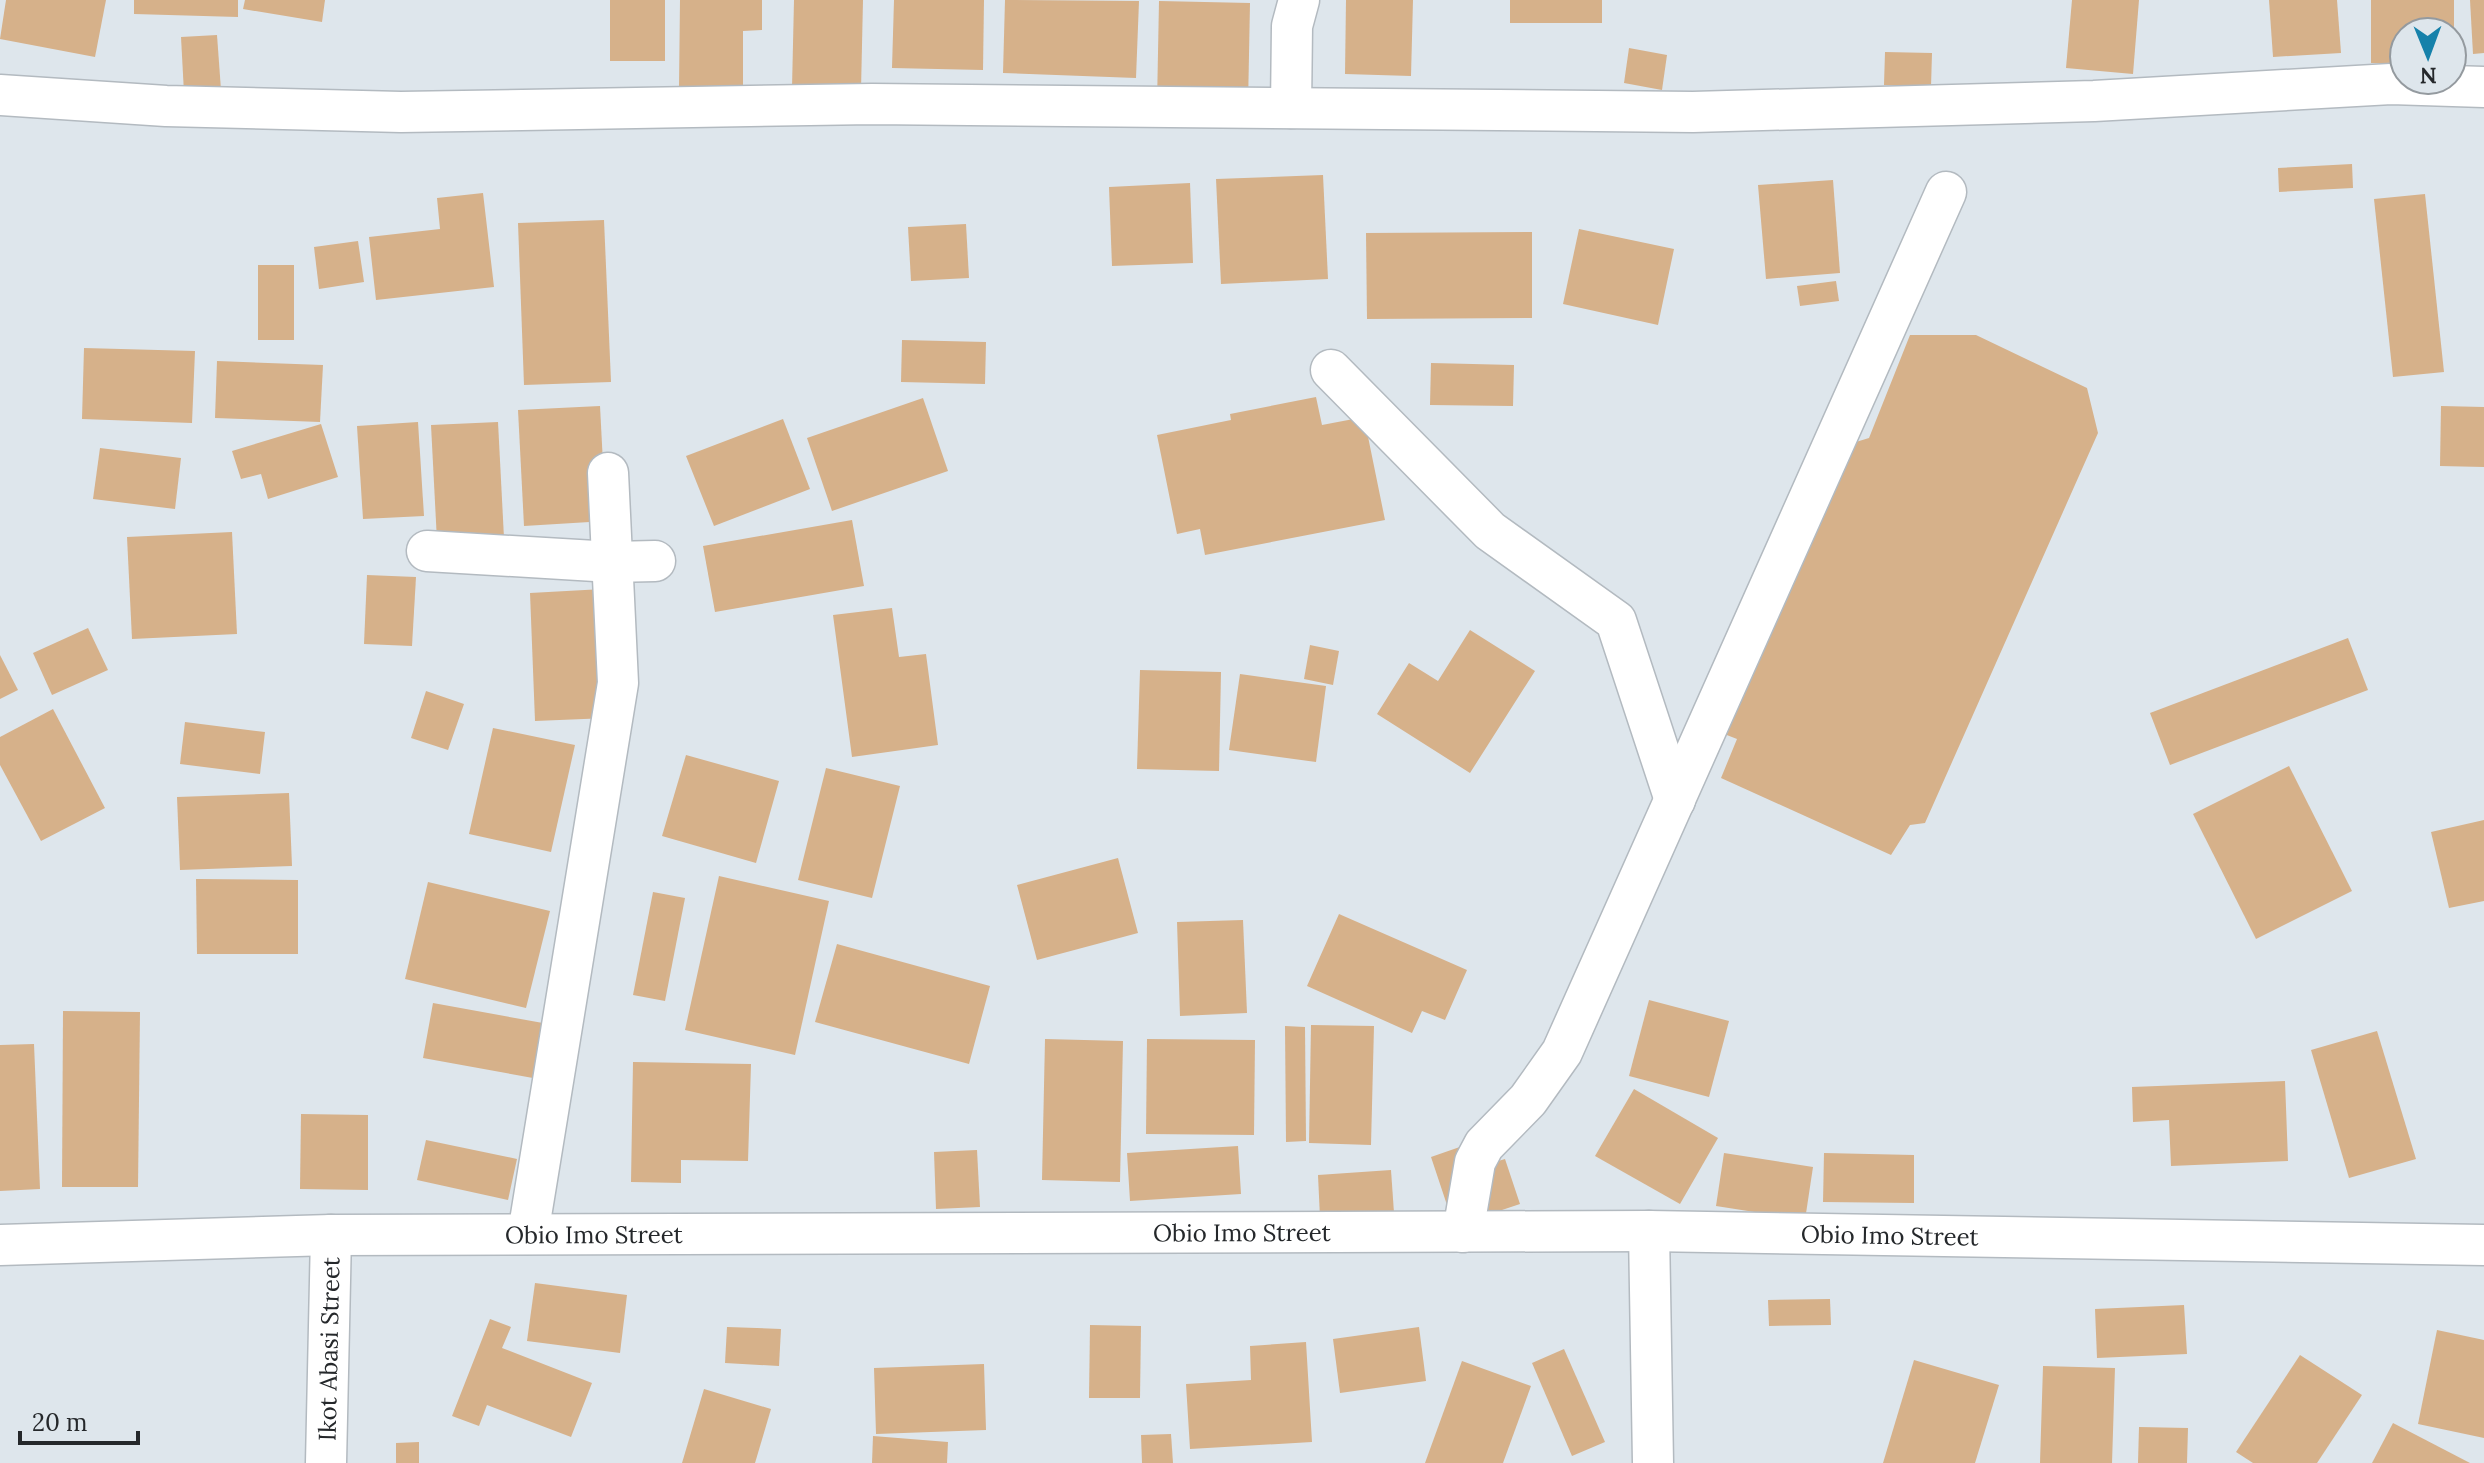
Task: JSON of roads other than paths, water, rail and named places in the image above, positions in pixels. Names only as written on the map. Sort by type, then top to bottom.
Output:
[{"type":"street","points":[[1291,108],[1292,26],[1299,0]]},
{"type":"street","points":[[0,95],[166,106],[401,112],[872,104],[1693,112],[2094,101],[2391,84],[2484,87]]},
{"type":"street","points":[[1463,1232],[1475,1162],[1484,1145],[1528,1100],[1562,1052],[1946,192]]},
{"type":"street","points":[[1331,370],[1490,531],[1616,621],[1675,800]]},
{"type":"street","points":[[528,1234],[618,683],[608,473]]},
{"type":"street","points":[[427,551],[612,562],[655,561]]},
{"type":"street","points":[[1649,1231],[1653,1463]]},
{"type":"street","name":"Obio Imo Street","points":[[0,1245],[331,1235],[1649,1231],[2484,1245]]},
{"type":"street","name":"Ikot Abasi Street","points":[[326,1463],[331,1235]]}]
